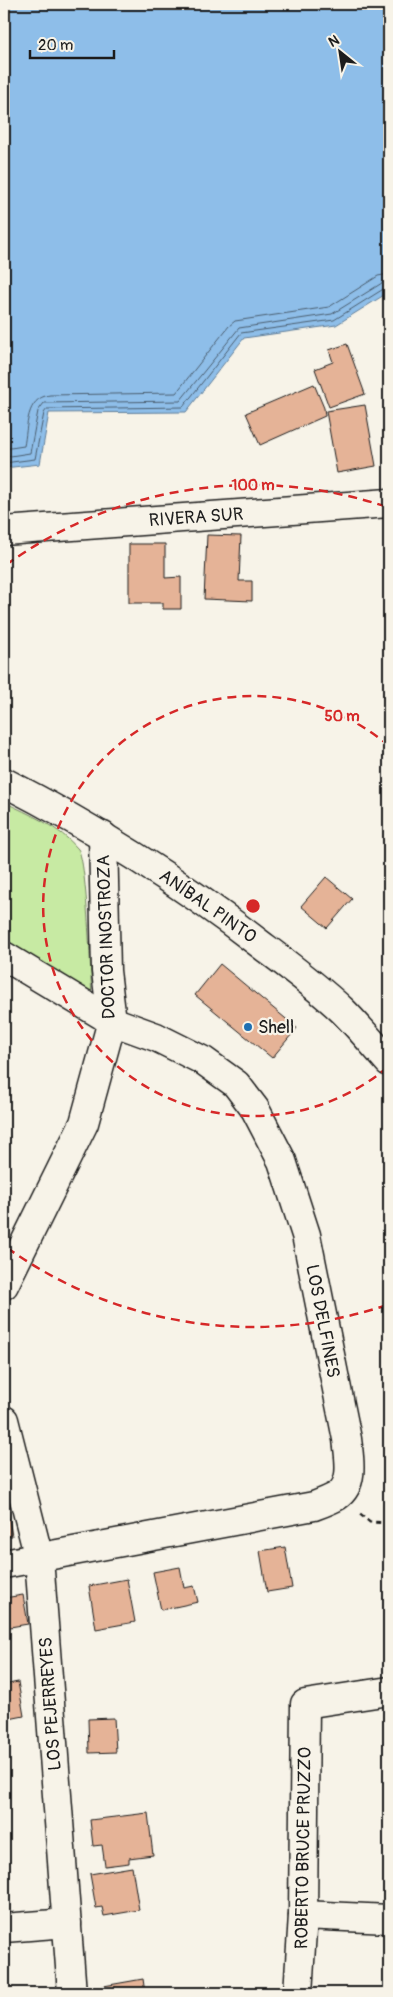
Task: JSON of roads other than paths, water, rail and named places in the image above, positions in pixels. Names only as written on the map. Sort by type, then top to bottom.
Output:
[{"type":"street","name":"RIVERA SUR","points":[[4,531],[389,503]]},
{"type":"street","name":"ANÍBAL PINTO","points":[[4,782],[103,836],[219,912],[285,963],[342,1011],[389,1062]]},
{"type":"street","name":"DOCTOR INOSTROZA","points":[[4,1285],[84,1123],[112,1021],[106,971],[103,836]]},
{"type":"street","name":"LOS DELFINES","points":[[4,956],[112,1021],[156,1037],[204,1061],[236,1084],[255,1109],[282,1161],[306,1234],[351,1467],[346,1484],[338,1495],[314,1506],[4,1564]]},
{"type":"street","name":"LOS PEJERREYES","points":[[4,1420],[39,1558],[72,1993]]},
{"type":"street","name":"ROBERTO BRUCE PRUZZO","points":[[298,1993],[303,1915],[305,1704],[389,1691]]},
{"type":"street","points":[[303,1915],[389,1919]]},
{"type":"street","points":[[4,1928],[68,1923]]},
{"type":"water","points":[[4,4],[389,4],[389,292],[336,325],[244,338],[186,412],[49,413],[40,464],[4,468]]},
{"type":"place","name":"Shell","points":[[248,1027]]}]
